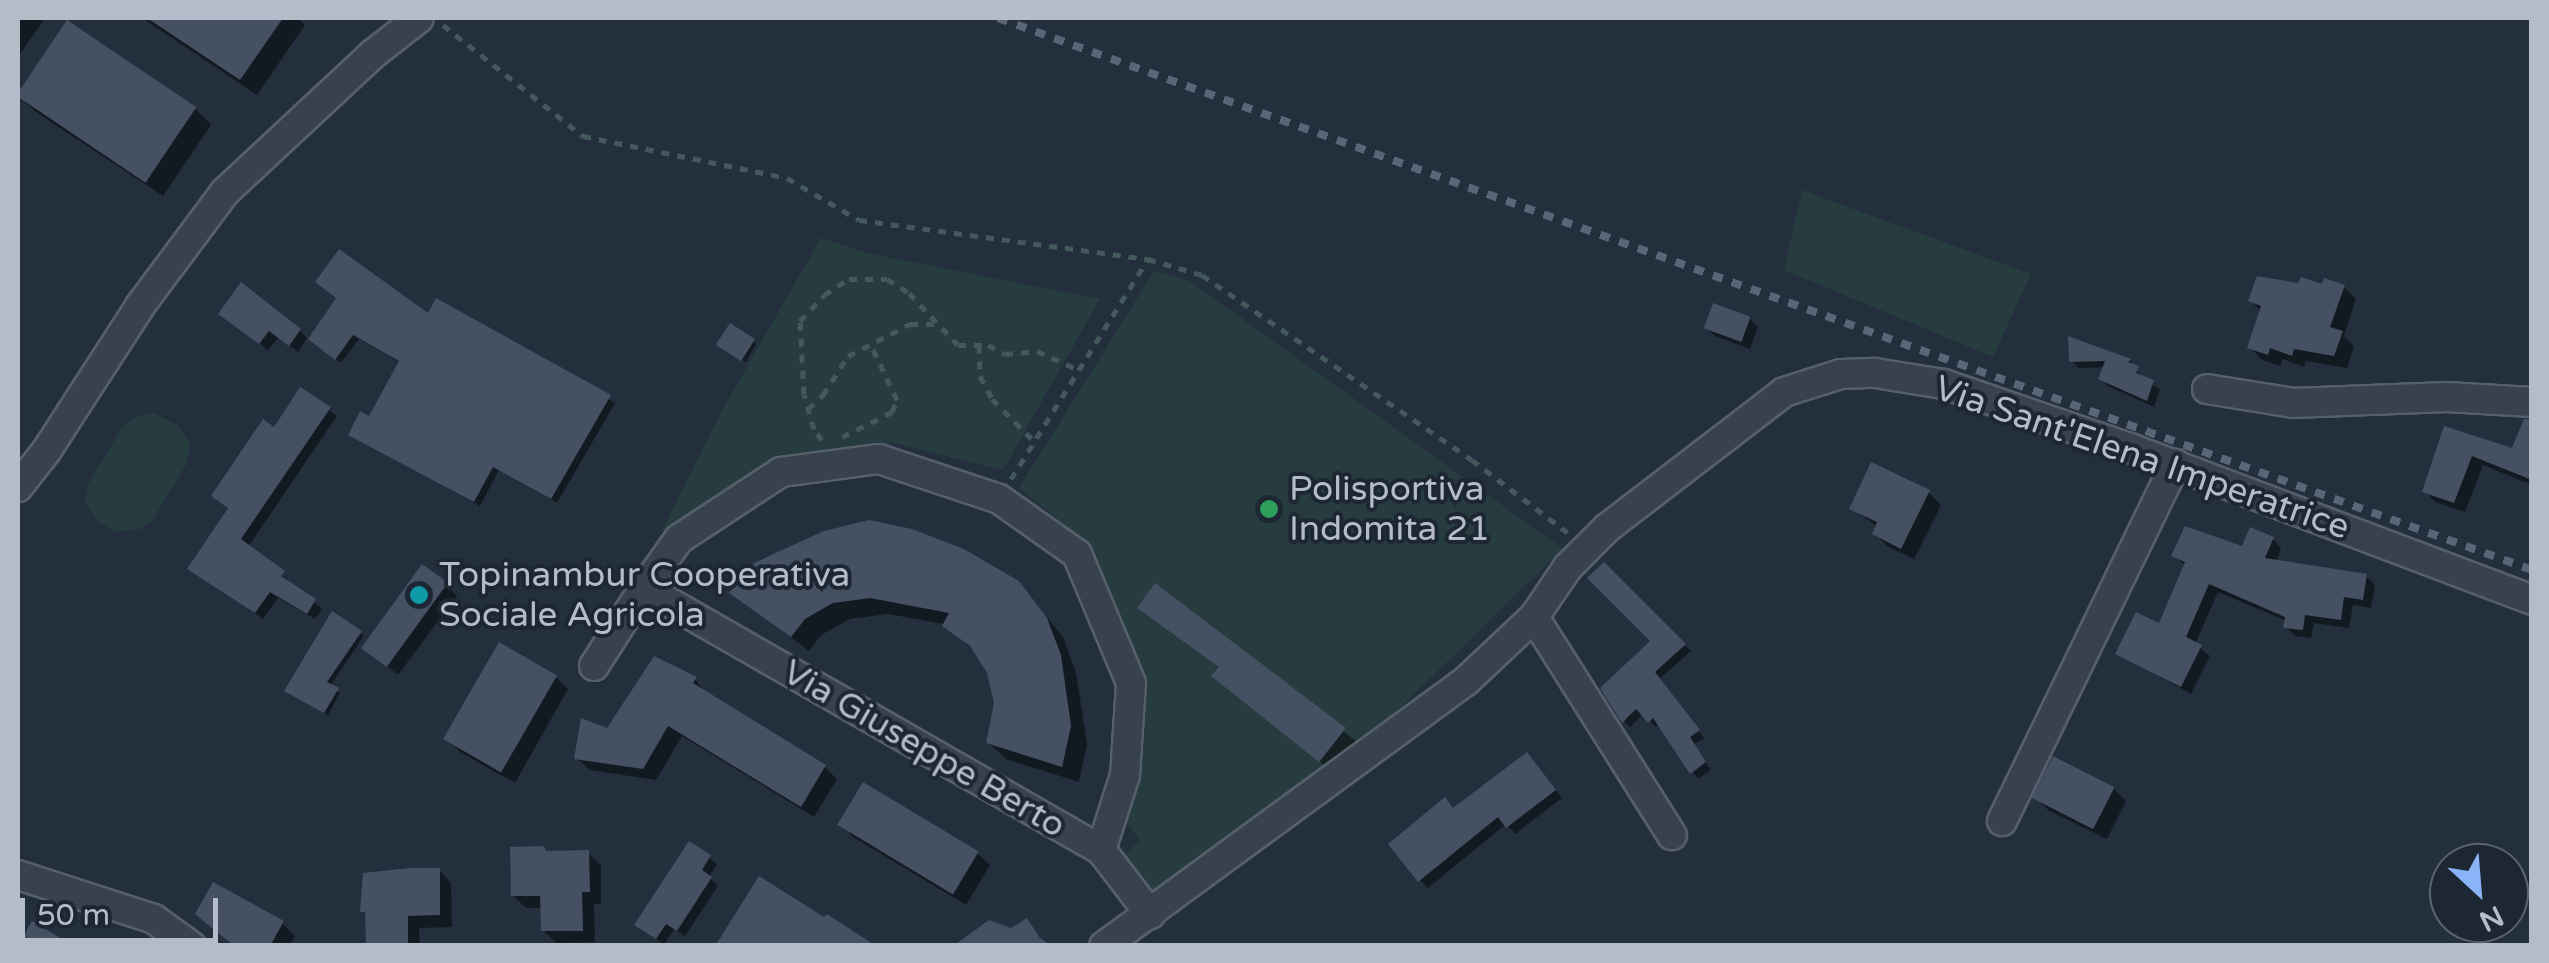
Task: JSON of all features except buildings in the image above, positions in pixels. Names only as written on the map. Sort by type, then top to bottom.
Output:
[{"type":"street","points":[[18,487],[48,450],[140,306],[225,192],[373,54],[419,18]]},
{"type":"street","name":"Via Sant'Elena Imperatrice","points":[[1104,946],[1466,681],[1534,617],[1586,547],[1784,392],[1840,374],[1875,373],[1944,384],[2176,464],[2532,600]]},
{"type":"street","points":[[2207,389],[2294,402],[2447,397],[2532,402]]},
{"type":"street","name":"Via Giuseppe Berto","points":[[594,666],[679,538],[781,472],[878,459],[999,499],[1077,554],[1131,683],[1125,775],[1100,850]]},
{"type":"street","points":[[2002,821],[2176,464]]},
{"type":"street","name":"Via Giuseppe Berto","points":[[644,588],[1100,850],[1150,914]]},
{"type":"street","points":[[1534,617],[1672,835]]},
{"type":"street","points":[[18,875],[154,919],[192,946]]},
{"type":"path","points":[[433,18],[583,136],[787,178],[858,220],[1148,258],[1202,275],[1472,460],[1586,547]]},
{"type":"path","points":[[999,499],[1148,258]]},
{"type":"path","points":[[871,346],[896,400],[892,412],[826,445],[814,430],[808,408],[800,320],[824,296],[850,279],[887,279],[909,293],[934,324],[958,345],[979,345],[1005,354],[1037,351],[1079,370]]},
{"type":"path","points":[[808,408],[823,396],[848,356],[910,324],[934,324]]},
{"type":"path","points":[[979,345],[980,376],[992,399],[1008,420],[1034,442]]},
{"type":"green space","points":[[1802,190],[2031,274],[1993,357],[1784,270]]},
{"type":"green space","points":[[821,238],[867,253],[1100,299],[1003,470],[894,443],[761,466],[661,532],[725,405]]},
{"type":"green space","name":"Polisportiva Indomita 21","points":[[1154,271],[1190,281],[1563,549],[1399,709],[1152,895],[1120,860],[1140,840],[1123,818],[1139,681],[1092,548],[1019,488]]},
{"type":"green space","points":[[154,413],[179,426],[190,445],[187,463],[152,521],[140,529],[116,532],[97,521],[85,501],[88,484],[123,426],[137,416]]},
{"type":"railway","points":[[998,18],[2532,570]]},
{"type":"place","name":"Polisportiva Indomita 21","points":[[1269,509]]},
{"type":"place","name":"Topinambur Cooperativa Sociale Agricola","points":[[419,595]]}]
